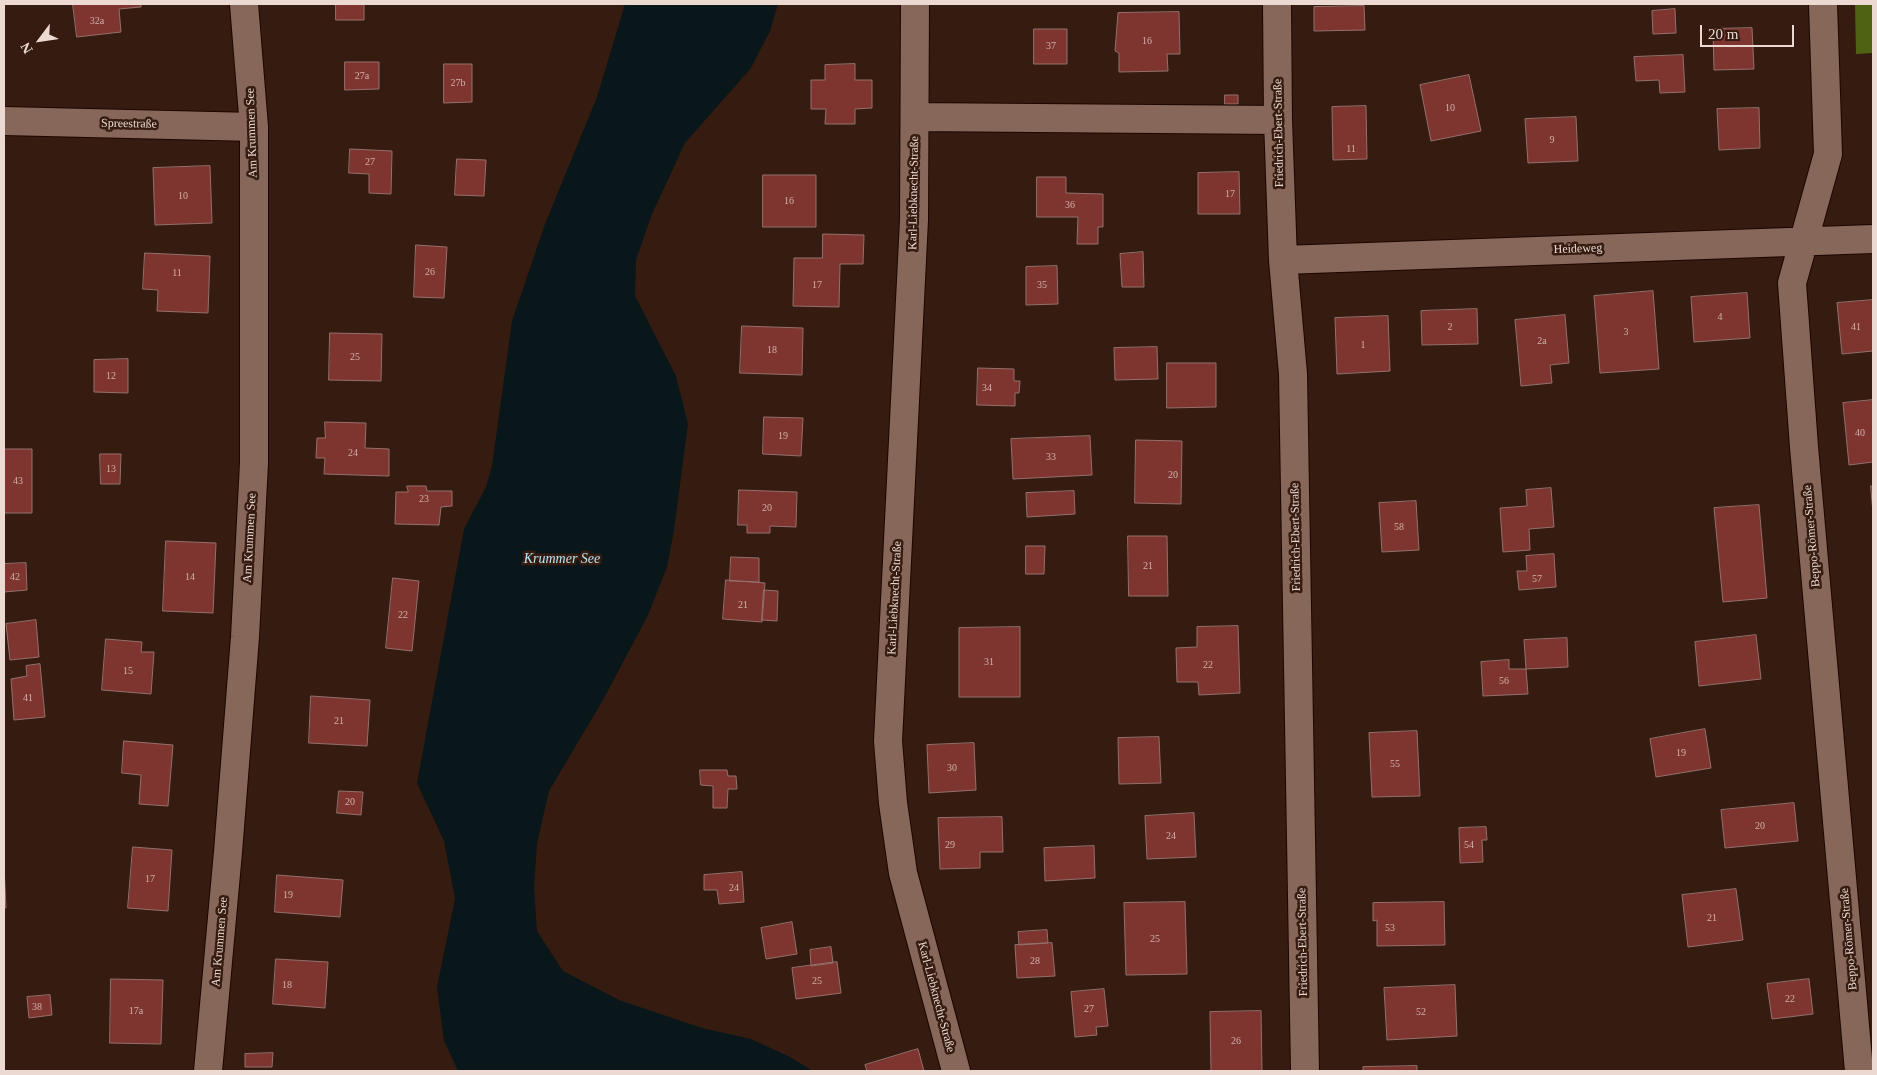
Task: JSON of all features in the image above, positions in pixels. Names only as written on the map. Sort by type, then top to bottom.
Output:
[{"type":"street","name":"Am Krummen See","points":[[208,1071],[240,705],[254,463],[254,127],[244,4]]},
{"type":"street","name":"Karl-Liebknecht-Straße","points":[[916,4],[914,220],[888,742],[893,803],[904,873],[956,1071]]},
{"type":"street","name":"Friedrich-Ebert-Straße","points":[[1277,4],[1278,120],[1283,260],[1293,374],[1305,1071]]},
{"type":"street","name":"Beppo-Römer-Straße","points":[[1823,4],[1828,154],[1792,283],[1804,447],[1859,1071]]},
{"type":"street","points":[[916,117],[1278,120]]},
{"type":"street","name":"Spreestraße","points":[[4,121],[254,127]]},
{"type":"street","name":"Heideweg","points":[[1283,260],[1873,239]]},
{"type":"green space","points":[[1855,4],[1873,4],[1873,53],[1856,54]]},
{"type":"water","name":"Krummer See","points":[[625,4],[778,4],[770,31],[751,68],[685,143],[652,214],[636,260],[635,296],[676,376],[688,424],[674,530],[667,567],[648,615],[603,700],[549,791],[537,843],[534,887],[537,931],[563,971],[619,1000],[702,1028],[751,1039],[790,1057],[813,1071],[458,1071],[444,1041],[437,987],[455,899],[444,841],[417,783],[464,529],[486,487],[492,466],[512,321],[545,224],[597,97]]},
{"type":"building","points":[[73,4],[141,4],[141,7],[119,9],[121,32],[77,37]]},
{"type":"building","points":[[336,4],[364,4],[364,20],[336,20]]},
{"type":"building","points":[[1364,6],[1365,30],[1314,31],[1314,7]]},
{"type":"building","points":[[1675,9],[1676,33],[1653,34],[1652,11]]},
{"type":"building","points":[[1179,12],[1180,54],[1167,54],[1168,71],[1119,72],[1119,53],[1115,51],[1118,13]]},
{"type":"building","points":[[1752,28],[1754,69],[1714,70],[1713,29]]},
{"type":"building","points":[[1034,29],[1067,29],[1067,64],[1034,64]]},
{"type":"building","points":[[1683,55],[1685,92],[1660,93],[1659,80],[1636,81],[1634,57]]},
{"type":"building","points":[[345,62],[379,62],[379,89],[345,90]]},
{"type":"building","points":[[444,64],[472,64],[472,102],[444,103]]},
{"type":"building","points":[[855,64],[855,80],[872,80],[872,108],[855,109],[855,124],[825,124],[826,109],[811,109],[811,80],[825,80],[825,65]]},
{"type":"building","points":[[1469,75],[1481,131],[1431,141],[1420,85]]},
{"type":"building","points":[[1225,95],[1238,95],[1238,104],[1225,104]]},
{"type":"building","points":[[1366,106],[1367,159],[1333,160],[1332,107]]},
{"type":"building","points":[[1759,108],[1760,148],[1719,150],[1717,109]]},
{"type":"building","points":[[1576,117],[1578,161],[1528,163],[1525,119]]},
{"type":"building","points":[[350,149],[392,151],[391,194],[369,193],[369,174],[349,173]]},
{"type":"building","points":[[457,159],[486,160],[484,196],[455,195]]},
{"type":"building","points":[[210,166],[212,223],[155,225],[153,168]]},
{"type":"building","points":[[1239,172],[1240,214],[1198,214],[1198,173]]},
{"type":"building","points":[[763,175],[816,175],[816,227],[763,227]]},
{"type":"building","points":[[1037,177],[1066,177],[1066,193],[1103,194],[1103,227],[1098,227],[1098,244],[1077,244],[1078,217],[1037,217]]},
{"type":"building","points":[[823,234],[864,235],[863,264],[840,264],[839,307],[793,306],[794,258],[822,258]]},
{"type":"building","points":[[416,245],[447,247],[444,298],[414,297]]},
{"type":"building","points":[[1143,252],[1144,287],[1122,287],[1120,254]]},
{"type":"building","points":[[145,253],[210,256],[208,313],[157,311],[158,290],[143,289]]},
{"type":"building","points":[[1057,266],[1058,304],[1026,305],[1026,267]]},
{"type":"building","points":[[1653,291],[1659,369],[1600,373],[1594,296]]},
{"type":"building","points":[[1747,293],[1750,338],[1694,342],[1691,297]]},
{"type":"building","points":[[1873,300],[1873,351],[1842,354],[1837,303]]},
{"type":"building","points":[[1477,309],[1478,344],[1422,345],[1421,311]]},
{"type":"building","points":[[1565,315],[1569,363],[1550,365],[1552,383],[1521,386],[1515,320]]},
{"type":"building","points":[[1388,316],[1390,371],[1337,374],[1335,318]]},
{"type":"building","points":[[742,326],[803,328],[802,375],[740,373]]},
{"type":"building","points":[[330,333],[382,334],[381,381],[329,380]]},
{"type":"building","points":[[1157,347],[1158,379],[1115,380],[1114,348]]},
{"type":"building","points":[[128,359],[128,393],[94,392],[94,360]]},
{"type":"building","points":[[1167,363],[1216,363],[1216,407],[1167,408]]},
{"type":"building","points":[[978,368],[1014,369],[1014,381],[1020,381],[1019,393],[1015,393],[1015,406],[977,405]]},
{"type":"building","points":[[1873,400],[1873,462],[1849,465],[1843,403]]},
{"type":"building","points":[[764,417],[803,418],[801,456],[763,454]]},
{"type":"building","points":[[325,422],[366,423],[365,448],[389,449],[389,476],[324,474],[325,458],[316,458],[317,438],[325,438]]},
{"type":"building","points":[[1090,436],[1092,475],[1013,479],[1011,439]]},
{"type":"building","points":[[1136,440],[1182,441],[1181,504],[1135,503]]},
{"type":"building","points":[[4,449],[32,449],[32,513],[4,513]]},
{"type":"building","points":[[100,454],[121,454],[120,484],[101,484]]},
{"type":"building","points":[[407,486],[426,486],[427,491],[452,491],[452,506],[441,507],[439,525],[395,524],[396,492],[408,492]]},
{"type":"building","points":[[1871,486],[1873,486],[1873,512]]},
{"type":"building","points":[[1551,488],[1554,527],[1529,529],[1530,550],[1503,552],[1500,508],[1527,506],[1526,490]]},
{"type":"building","points":[[739,490],[797,492],[796,527],[770,526],[770,533],[747,533],[747,525],[738,525]]},
{"type":"building","points":[[1074,491],[1075,514],[1027,517],[1026,493]]},
{"type":"building","points":[[1416,501],[1419,550],[1382,552],[1379,503]]},
{"type":"building","points":[[1759,505],[1767,598],[1723,602],[1714,508]]},
{"type":"building","points":[[1128,536],[1167,536],[1168,596],[1129,596]]},
{"type":"building","points":[[166,541],[216,543],[213,613],[163,611]]},
{"type":"building","points":[[1026,546],[1045,546],[1044,574],[1026,574]]},
{"type":"building","points":[[1554,554],[1556,587],[1519,590],[1517,571],[1527,571],[1526,556]]},
{"type":"building","points":[[731,557],[759,558],[759,582],[730,581]]},
{"type":"building","points":[[26,563],[27,590],[4,592],[4,564]]},
{"type":"building","points":[[393,578],[419,581],[412,651],[386,648]]},
{"type":"building","points":[[726,580],[765,583],[762,622],[723,619]]},
{"type":"building","points":[[764,590],[778,591],[777,621],[762,620]]},
{"type":"building","points":[[36,620],[39,657],[10,660],[6,624]]},
{"type":"building","points":[[1238,626],[1240,693],[1199,695],[1198,682],[1177,682],[1176,648],[1197,647],[1197,627]]},
{"type":"building","points":[[1020,627],[1020,697],[959,697],[959,628]]},
{"type":"building","points":[[1756,635],[1761,679],[1699,686],[1695,642]]},
{"type":"building","points":[[1567,638],[1568,667],[1526,669],[1524,640]]},
{"type":"building","points":[[106,639],[142,642],[141,652],[154,652],[151,694],[102,690]]},
{"type":"building","points":[[1509,660],[1509,669],[1526,669],[1528,694],[1483,696],[1481,662]]},
{"type":"building","points":[[40,664],[45,717],[14,720],[11,679],[27,676],[26,666]]},
{"type":"building","points":[[311,696],[370,700],[367,746],[309,743]]},
{"type":"building","points":[[1705,729],[1711,768],[1656,777],[1650,739]]},
{"type":"building","points":[[1417,731],[1420,796],[1372,797],[1369,733]]},
{"type":"building","points":[[1159,737],[1161,783],[1119,784],[1118,738]]},
{"type":"building","points":[[124,741],[173,745],[168,806],[139,804],[141,775],[122,773]]},
{"type":"building","points":[[974,743],[976,790],[929,793],[927,745]]},
{"type":"building","points":[[700,770],[727,770],[728,776],[736,776],[737,789],[728,789],[727,808],[713,808],[713,786],[701,785]]},
{"type":"building","points":[[339,791],[363,792],[361,815],[337,813]]},
{"type":"building","points":[[1794,803],[1798,841],[1725,848],[1721,810]]},
{"type":"building","points":[[1194,813],[1196,857],[1147,859],[1145,816]]},
{"type":"building","points":[[1002,817],[1003,852],[980,852],[980,868],[940,869],[938,818]]},
{"type":"building","points":[[1486,827],[1487,840],[1482,840],[1483,862],[1460,863],[1459,828]]},
{"type":"building","points":[[1094,846],[1095,878],[1045,881],[1044,848]]},
{"type":"building","points":[[133,847],[172,850],[168,911],[128,908]]},
{"type":"building","points":[[4,866],[6,908],[4,908]]},
{"type":"building","points":[[742,872],[744,902],[719,904],[717,890],[704,890],[704,875]]},
{"type":"building","points":[[277,875],[343,880],[340,917],[275,912]]},
{"type":"building","points":[[1736,889],[1743,940],[1688,947],[1682,895]]},
{"type":"building","points":[[1185,902],[1187,974],[1126,975],[1124,903]]},
{"type":"building","points":[[1444,902],[1445,945],[1377,946],[1377,920],[1373,921],[1373,903]]},
{"type":"building","points":[[792,922],[797,954],[766,959],[761,928]]},
{"type":"building","points":[[1047,930],[1048,943],[1019,945],[1018,932]]},
{"type":"building","points":[[1052,943],[1055,976],[1017,978],[1015,945]]},
{"type":"building","points":[[831,947],[833,963],[811,966],[810,950]]},
{"type":"building","points":[[276,959],[328,962],[325,1008],[273,1004]]},
{"type":"building","points":[[837,962],[841,993],[796,999],[792,968]]},
{"type":"building","points":[[111,979],[163,980],[161,1044],[110,1043]]},
{"type":"building","points":[[1809,979],[1813,1014],[1772,1019],[1767,984]]},
{"type":"building","points":[[1455,985],[1457,1036],[1387,1040],[1384,988]]},
{"type":"building","points":[[1104,989],[1108,1026],[1096,1027],[1097,1035],[1075,1037],[1071,992]]},
{"type":"building","points":[[50,995],[52,1015],[29,1018],[27,997]]},
{"type":"building","points":[[1261,1011],[1262,1071],[1211,1071],[1210,1012]]},
{"type":"building","points":[[918,1049],[924,1071],[867,1071],[865,1065]]},
{"type":"building","points":[[273,1053],[272,1067],[245,1067],[245,1054]]},
{"type":"building","points":[[1417,1066],[1417,1071],[1363,1071],[1363,1067]]}]
